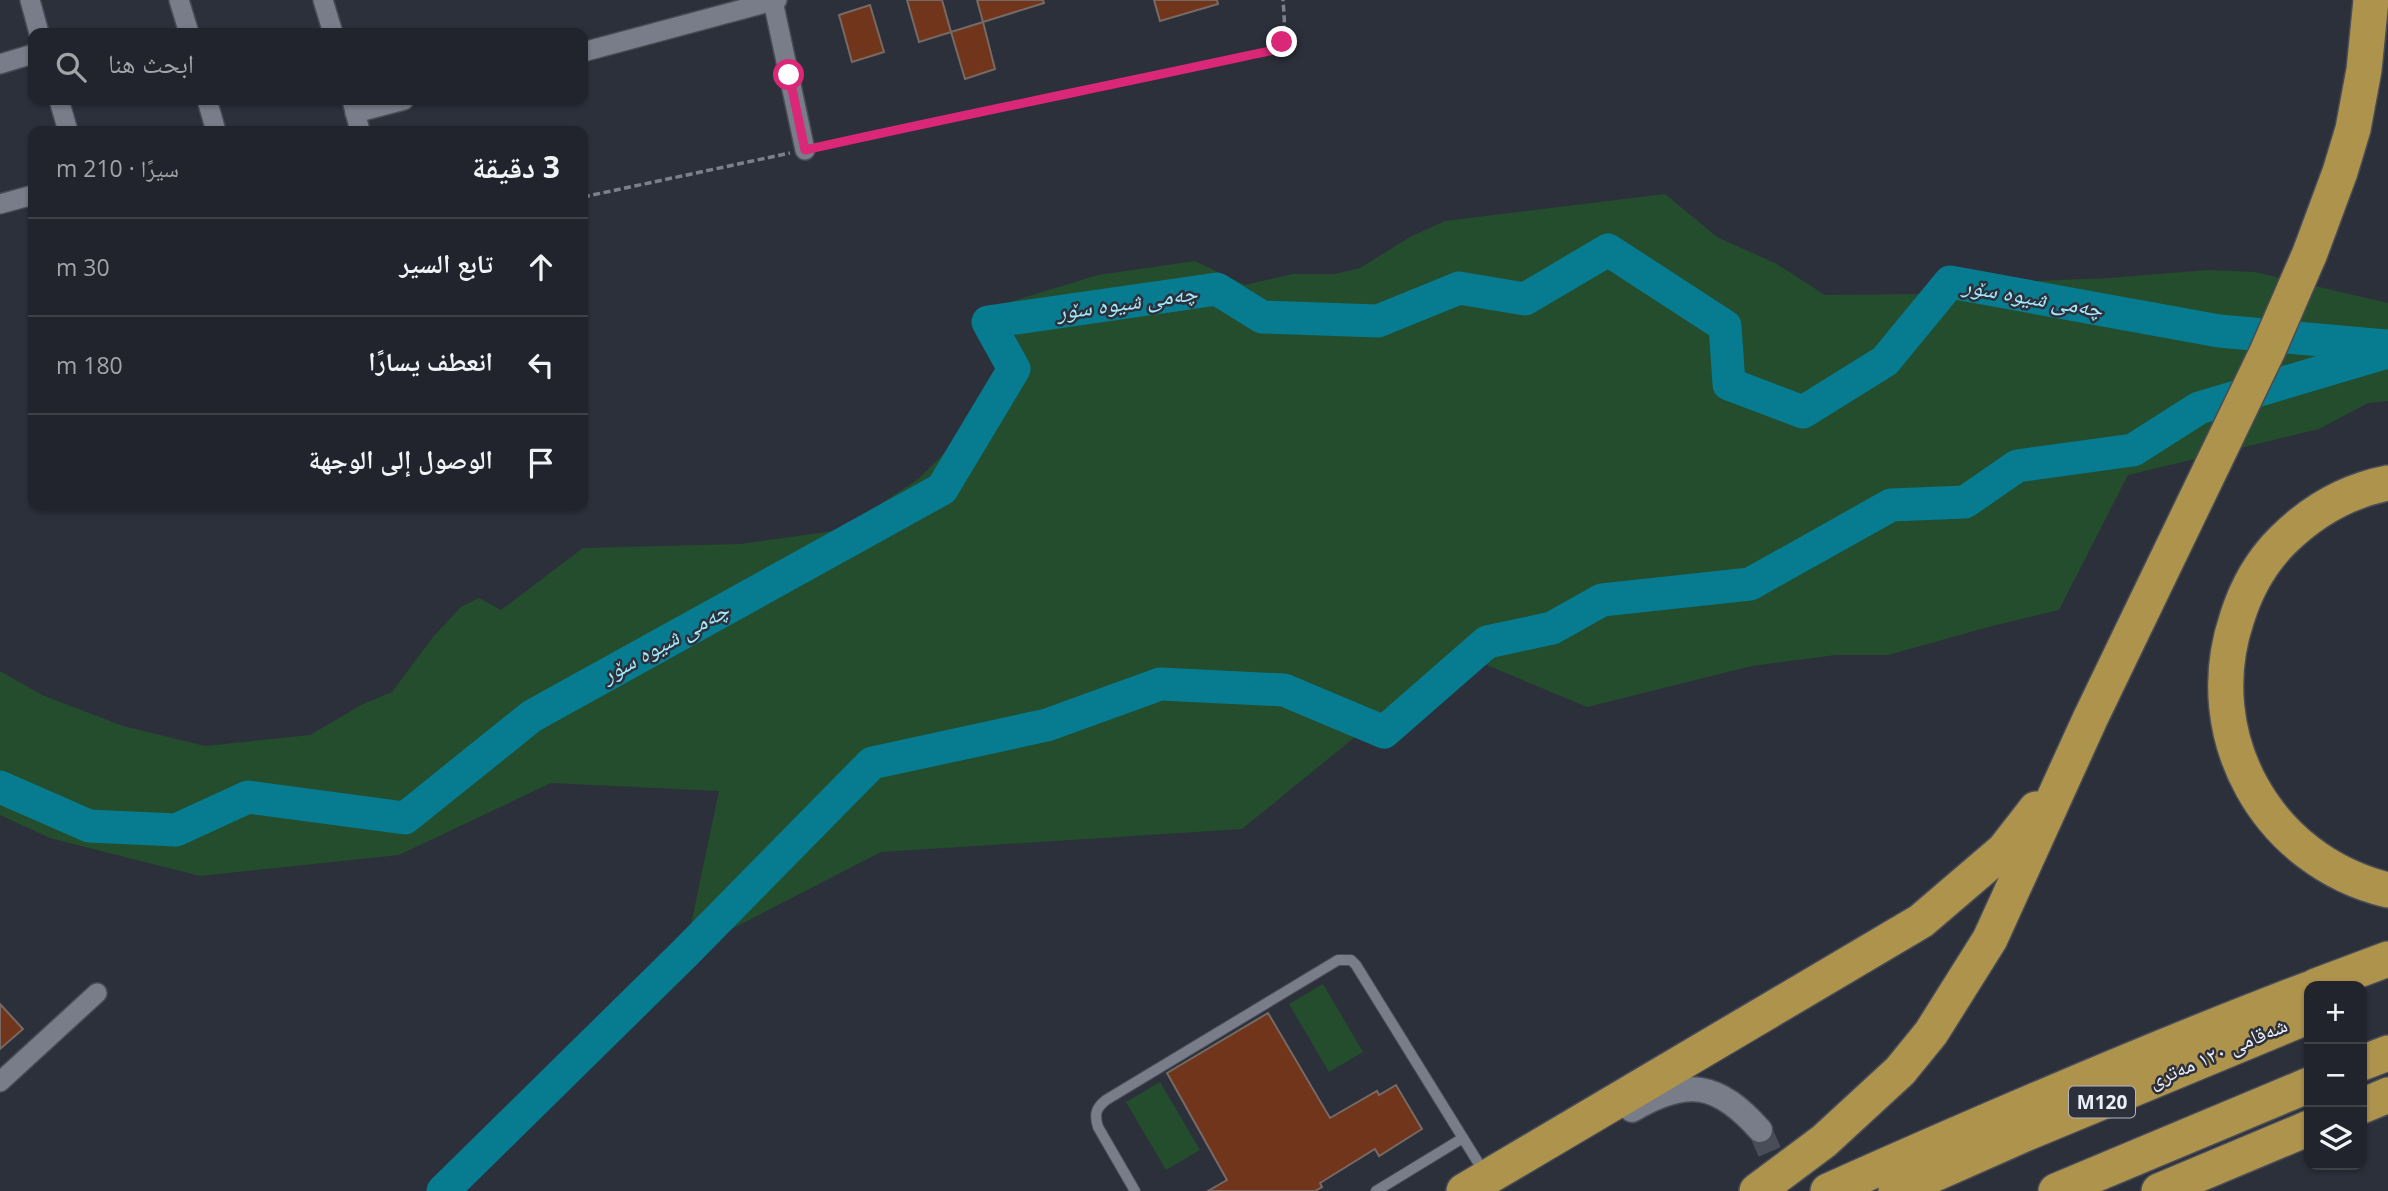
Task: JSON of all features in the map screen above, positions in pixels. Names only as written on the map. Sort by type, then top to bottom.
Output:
[{"type":"highway","points":[[1757,1191],[1824,1141],[1900,1071],[1931,1032],[1990,939],[2090,719],[2290,301],[2340,172],[2353,129],[2364,70],[2371,0]]},
{"type":"highway","points":[[2388,483],[2362,489],[2322,508],[2277,546],[2255,576],[2238,614],[2227,653],[2225,687],[2229,724],[2239,761],[2246,778],[2277,824],[2303,849],[2333,869],[2388,890]]},
{"type":"highway","points":[[1483,1186],[1921,921],[2004,849],[2033,814],[2090,719]]},
{"type":"highway","points":[[2329,981],[2388,959]]},
{"type":"highway","points":[[2367,993],[2388,985]]},
{"type":"highway","points":[[1828,1191],[2120,1063],[2304,991]]},
{"type":"highway","name":"شەقامی ١٢٠ مەتری","points":[[1896,1191],[2027,1133],[2304,1018]]},
{"type":"highway","points":[[2367,1061],[2388,1053]]},
{"type":"highway","points":[[2056,1191],[2304,1087]]},
{"type":"highway","points":[[2367,1104],[2388,1096]]},
{"type":"highway","points":[[2158,1191],[2304,1130]]},
{"type":"street","points":[[30,0],[38,28]]},
{"type":"street","points":[[179,0],[187,28]]},
{"type":"street","points":[[323,0],[331,28]]},
{"type":"street","points":[[588,51],[775,0],[805,150]]},
{"type":"street","points":[[0,64],[28,56]]},
{"type":"street","points":[[60,105],[67,126]]},
{"type":"street","points":[[208,105],[215,126]]},
{"type":"street","points":[[356,115],[388,105]]},
{"type":"street","points":[[0,204],[28,196]]},
{"type":"street","points":[[0,1082],[97,993]]},
{"type":"street","points":[[1483,1186],[1660,1095],[1679,1090],[1698,1089],[1728,1099],[1760,1130]]},
{"type":"lane","points":[[1135,1191],[1098,1127],[1095,1117],[1098,1107],[1338,960],[1351,960],[1356,965],[1463,1138],[1483,1186]]},
{"type":"lane","points":[[1376,1191],[1463,1138]]},
{"type":"path","points":[[588,196],[1274,50],[1282,42],[1284,34],[1283,0]]},
{"type":"green space","points":[[1665,194],[1717,237],[1777,264],[1825,295],[1917,294],[2012,282],[2208,270],[2255,272],[2388,303],[2388,401],[2368,403],[2319,429],[2128,475],[2059,610],[1888,655],[1836,655],[1752,666],[1587,707],[1458,653],[1242,829],[881,852],[685,953],[719,791],[551,783],[399,855],[200,876],[50,838],[0,815],[0,671],[42,695],[123,726],[205,746],[310,735],[363,704],[392,692],[433,637],[461,607],[479,598],[501,610],[583,548],[740,544],[840,530],[917,480],[998,401],[1003,304],[1098,275],[1195,261],[1245,285],[1293,274],[1335,274],[1360,268],[1410,237],[1445,221]]},
{"type":"green space","points":[[1323,984],[1363,1052],[1329,1072],[1289,1004]]},
{"type":"green space","points":[[1160,1082],[1200,1150],[1166,1170],[1126,1102]]},
{"type":"building","points":[[907,0],[942,0],[951,32],[919,42]]},
{"type":"building","points":[[977,0],[1043,0],[1044,3],[983,22]]},
{"type":"building","points":[[1154,0],[1217,0],[1218,4],[1160,21]]},
{"type":"building","points":[[870,5],[884,52],[852,62],[839,15]]},
{"type":"building","points":[[983,22],[995,69],[965,79],[951,32]]},
{"type":"building","points":[[0,1004],[23,1029],[0,1049]]},
{"type":"building","points":[[1268,1013],[1330,1118],[1377,1091],[1379,1095],[1396,1085],[1422,1129],[1379,1156],[1375,1149],[1320,1183],[1322,1187],[1315,1191],[1208,1191],[1227,1180],[1167,1073]]},
{"type":"waterway","name":"چەمی شیوە سۆر","points":[[0,787],[89,826],[176,830],[248,797],[405,818],[532,716],[942,489],[1014,369],[988,322],[1217,289],[1262,317],[1378,321],[1459,288],[1525,299],[1608,250],[1725,326],[1729,384],[1803,412],[1885,361],[1950,282],[2219,331],[2388,346]]},
{"type":"waterway","points":[[443,1191],[685,953],[872,763],[1047,725],[1160,684],[1284,690],[1384,732],[1487,642],[1552,628],[1602,600],[1750,584],[1891,505],[1965,502],[2017,466],[2133,450],[2199,408],[2384,353]]},
{"type":"tunnel","points":[[1760,1130],[1787,1191]]},
{"type":"route","points":[[789,75],[805,150],[1274,50],[1282,42]]}]
